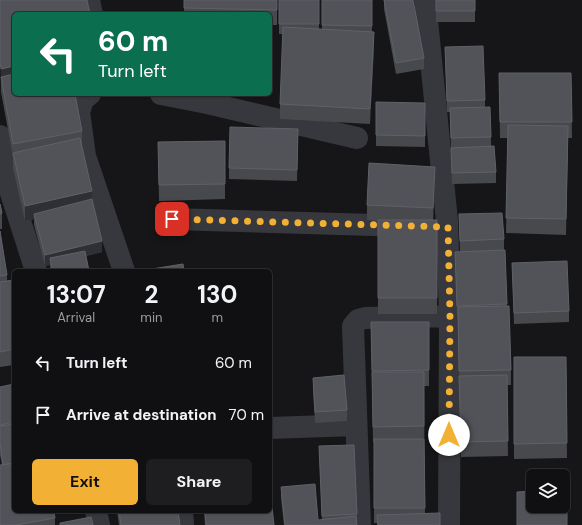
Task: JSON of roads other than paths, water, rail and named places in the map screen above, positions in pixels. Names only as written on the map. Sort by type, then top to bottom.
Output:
[{"type":"street","points":[[89,0],[92,12]]},
{"type":"street","points":[[425,0],[448,227],[450,316],[449,525]]},
{"type":"street","points":[[88,96],[84,100],[79,112],[85,156],[123,269]]},
{"type":"street","points":[[170,96],[357,138]]},
{"type":"street","points":[[0,136],[10,190],[35,269]]},
{"type":"street","points":[[172,219],[448,227]]},
{"type":"street","points":[[360,525],[353,326],[358,320],[365,318],[450,316]]},
{"type":"street","points":[[272,428],[356,426]]},
{"type":"street","points":[[96,513],[99,525]]},
{"type":"street","points":[[182,513],[183,525]]}]
